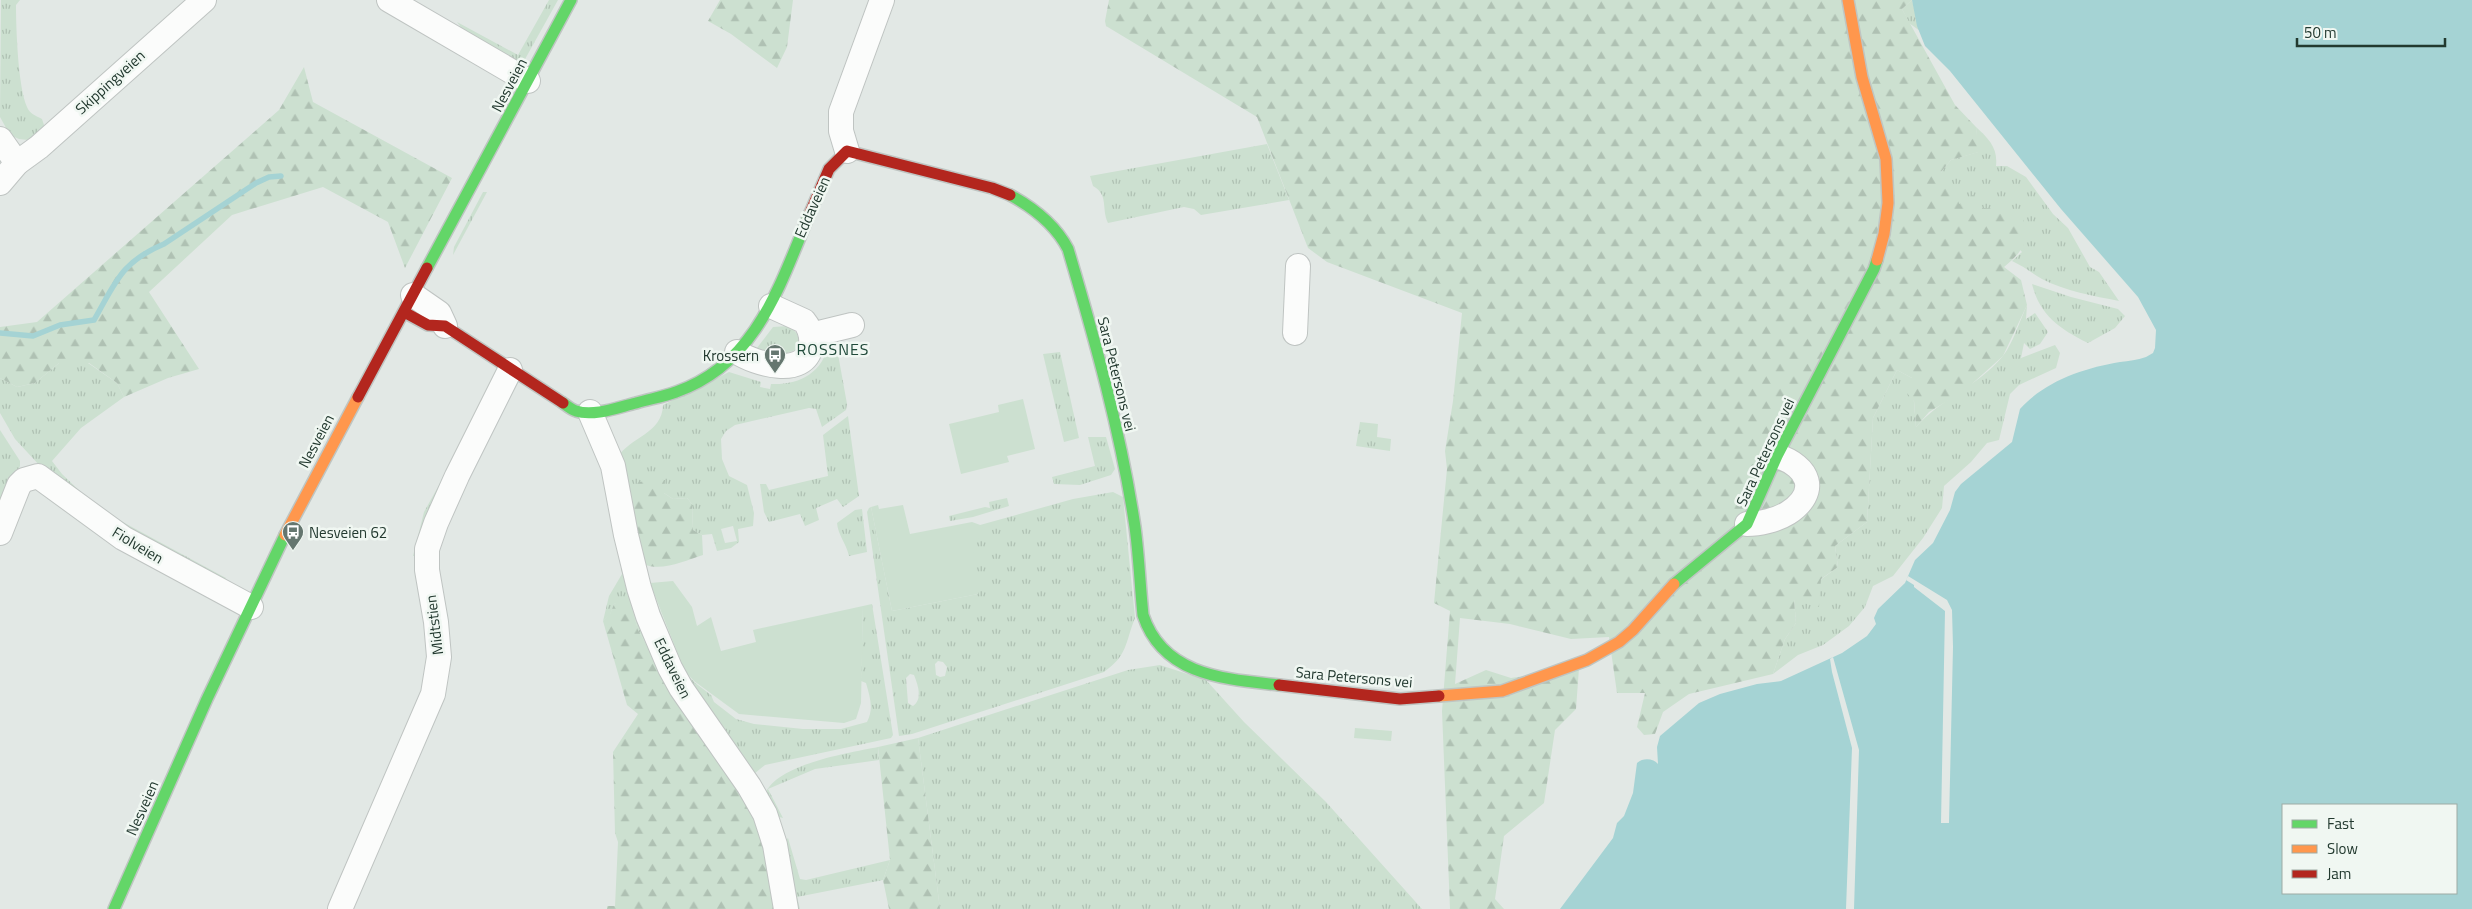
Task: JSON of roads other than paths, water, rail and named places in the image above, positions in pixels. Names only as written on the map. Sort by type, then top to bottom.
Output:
[{"type":"street","name":"Skippingveien","points":[[0,183],[17,163],[39,146],[204,0]]},
{"type":"street","points":[[389,0],[528,80]]},
{"type":"street","name":"Nesveien","points":[[114,909],[250,607],[331,442],[409,303],[571,0]]},
{"type":"street","points":[[847,152],[841,132],[841,112],[882,0]]},
{"type":"street","name":"Sara Petersons vei","points":[[847,152],[992,188],[1010,195],[1036,210],[1062,236],[1073,263],[1093,334],[1127,480],[1135,529],[1143,616],[1146,624],[1166,652],[1184,666],[1246,681],[1364,696],[1412,699],[1502,691],[1587,660],[1613,647],[1633,630],[1670,587],[1747,524],[1777,456],[1834,341],[1874,269],[1884,234],[1888,203],[1886,159],[1862,77],[1848,0]]},
{"type":"street","points":[[0,139],[17,163]]},
{"type":"street","name":"Eddaveien","points":[[409,303],[439,313],[445,326],[565,406],[576,411],[590,412],[677,392],[702,379],[737,352],[752,337],[771,306],[824,178],[829,169],[847,152]]},
{"type":"street","points":[[1295,333],[1298,266]]},
{"type":"street","points":[[737,352],[756,362],[775,366],[791,366],[801,361],[809,353],[811,335],[804,321],[771,306]]},
{"type":"street","points":[[811,335],[852,325]]},
{"type":"street","name":"Midtstien","points":[[340,909],[427,710],[435,685],[439,657],[436,622],[427,570],[430,539],[457,476],[510,370]]},
{"type":"street","name":"Eddaveien","points":[[590,412],[613,466],[626,535],[648,616],[670,668],[693,708],[749,786],[765,814],[776,845],[786,909]]},
{"type":"street","points":[[1747,524],[1789,513],[1806,491],[1807,477],[1802,468],[1789,460],[1777,456]]},
{"type":"street","name":"Fiolveien","points":[[0,533],[19,485],[24,480],[38,476],[98,520],[144,550],[250,607]]},
{"type":"water","points":[[1912,0],[2472,0],[2472,909],[1560,909],[1613,838],[1617,823],[1624,816],[1633,793],[1637,763],[1649,759],[1658,764],[1657,747],[1660,736],[1699,703],[1720,694],[1757,684],[1781,681],[1842,653],[1867,636],[1876,624],[1874,618],[1878,609],[1905,583],[1915,560],[1933,543],[1950,510],[1955,492],[1961,484],[2012,442],[2020,409],[2030,399],[2053,383],[2079,372],[2143,358],[2153,353],[2156,330],[2138,297],[2061,209],[1950,71],[1925,46],[1917,26]]},
{"type":"waterway","points":[[0,333],[33,336],[60,325],[94,320],[121,274],[138,258],[164,244],[256,183],[269,177],[281,176]]},
{"type":"place","name":"Krossern","points":[[775,374]]},
{"type":"place","name":"Nesveien 62","points":[[293,551]]},
{"type":"district","name":"ROSSNES","points":[[833,349]]}]
